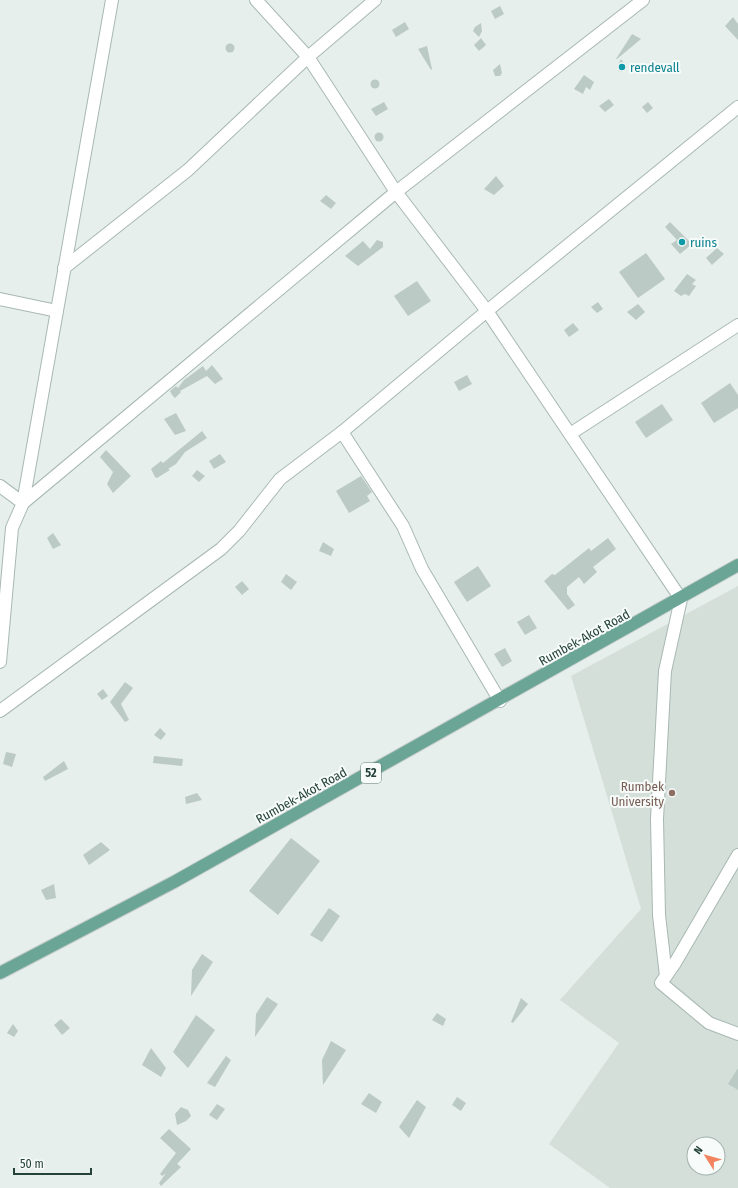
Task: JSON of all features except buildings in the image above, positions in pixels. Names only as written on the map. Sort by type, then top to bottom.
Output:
[{"type":"main road","name":"Rumbek-Akot Road","points":[[0,973],[181,878],[500,701],[738,566]]},
{"type":"street","points":[[0,662],[12,528],[23,503],[112,0]]},
{"type":"street","points":[[256,0],[308,57],[396,192],[486,310],[681,599],[665,671],[657,819],[659,916],[666,976]]},
{"type":"street","points":[[64,268],[188,170],[308,57],[375,0]]},
{"type":"street","points":[[23,503],[396,192],[642,0]]},
{"type":"street","points":[[0,711],[221,550],[239,531],[280,479],[342,432],[486,310],[738,107]]},
{"type":"street","points":[[0,299],[57,311]]},
{"type":"street","points":[[570,434],[738,325]]},
{"type":"street","points":[[342,432],[404,526],[422,569],[500,701]]},
{"type":"street","points":[[0,486],[23,503]]},
{"type":"street","points":[[738,854],[675,963],[661,983],[710,1023],[738,1034]]},
{"type":"shaded area","name":"Rumbek University","points":[[738,586],[738,1188],[610,1188],[549,1144],[619,1043],[560,1000],[641,909],[571,676]]},
{"type":"place","name":"rendevall","points":[[622,67]]},
{"type":"place","name":"ruins","points":[[682,242]]},
{"type":"place","name":"Rumbek University","points":[[672,793]]}]
